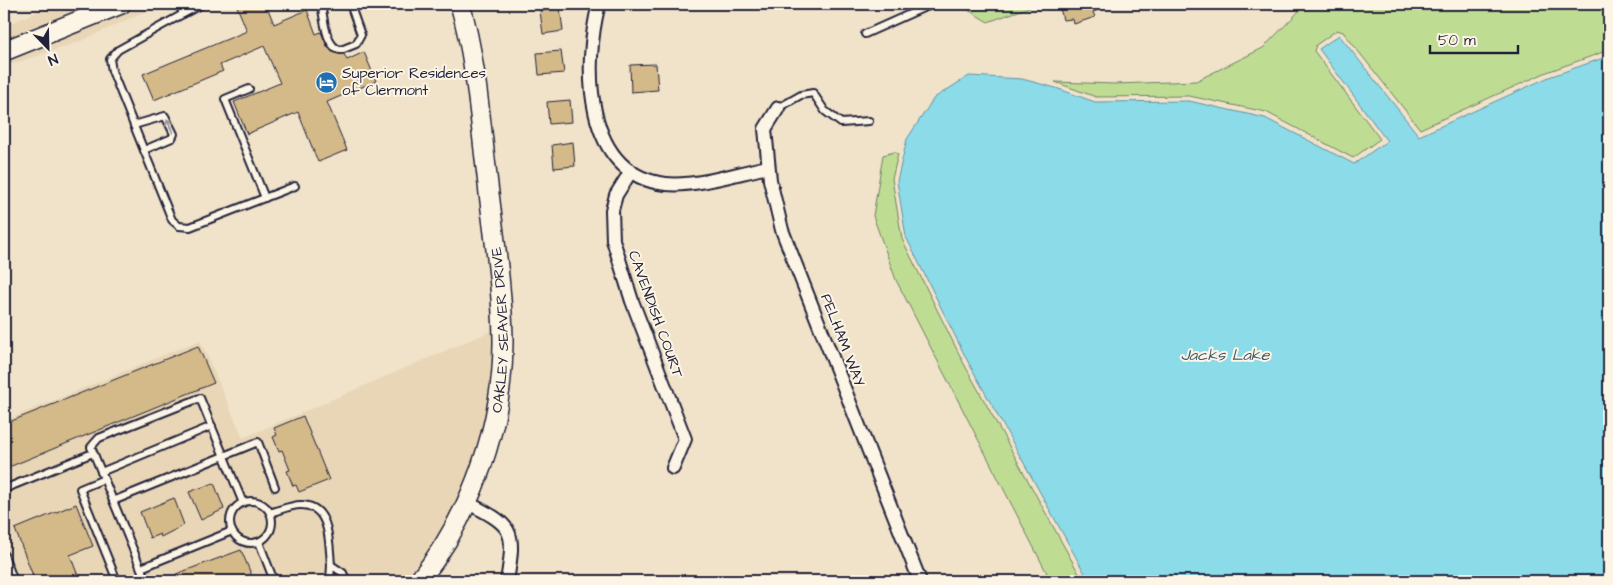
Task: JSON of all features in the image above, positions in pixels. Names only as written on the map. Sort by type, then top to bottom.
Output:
[{"type":"street","points":[[4,51],[121,4]]},
{"type":"street","name":"OAKLEY SEAVER DRIVE","points":[[418,581],[450,536],[480,470],[493,428],[501,374],[503,337],[499,282],[474,73],[460,4]]},
{"type":"street","points":[[599,4],[592,42],[591,65],[598,124],[610,150],[631,171],[652,181],[683,184],[768,167]]},
{"type":"street","name":"PELHAM WAY","points":[[778,108],[765,129],[768,167],[782,230],[920,581]]},
{"type":"street","name":"CAVENDISH COURT","points":[[631,171],[616,195],[612,210],[613,240],[632,301],[685,439],[673,468]]},
{"type":"street","points":[[466,502],[500,519],[510,532],[512,552],[508,581]]},
{"type":"lane","points":[[179,4],[183,14]]},
{"type":"lane","points":[[202,4],[118,50],[110,59],[112,71],[172,220],[179,226],[190,227],[295,186]]},
{"type":"lane","points":[[321,4],[330,41],[334,48],[342,50],[356,44],[361,35],[350,4]]},
{"type":"lane","points":[[865,34],[922,6],[934,4]]},
{"type":"lane","points":[[249,89],[225,99],[265,198]]},
{"type":"lane","points":[[778,108],[801,95],[813,93],[825,110],[841,123],[869,121]]},
{"type":"lane","points":[[134,125],[165,116],[174,134],[172,138],[144,150]]},
{"type":"lane","points":[[146,581],[90,447],[99,438],[200,398],[244,503]]},
{"type":"lane","points":[[101,472],[212,426]]},
{"type":"lane","points":[[113,501],[258,442],[276,486]]},
{"type":"lane","points":[[4,489],[93,453]]},
{"type":"lane","points":[[104,479],[80,489],[117,581]]},
{"type":"lane","points":[[256,501],[262,504],[270,513],[273,522],[271,529],[268,535],[259,542],[244,542],[232,531],[230,521],[232,514],[244,503],[256,501]]},
{"type":"lane","points":[[270,513],[300,505],[312,507],[323,517],[328,531],[331,565],[330,581]]},
{"type":"lane","points":[[141,568],[232,531]]},
{"type":"lane","points":[[259,542],[273,579],[264,581]]},
{"type":"lane","points":[[4,555],[14,581]]},
{"type":"lane","points":[[331,565],[343,573],[347,581]]},
{"type":"shaded area","points":[[56,4],[103,4],[4,44],[4,26]]},
{"type":"shaded area","points":[[139,4],[161,4],[81,41],[4,67],[4,59]]},
{"type":"shaded area","points":[[496,329],[492,399],[474,467],[444,532],[410,581],[4,581],[4,402],[9,419],[200,340],[243,438]]},
{"type":"green space","points":[[958,4],[1038,4],[988,22]]},
{"type":"green space","points":[[1306,4],[1609,4],[1609,50],[1547,72],[1420,129],[1343,32],[1337,30],[1316,45],[1314,51],[1380,139],[1353,158],[1266,112],[1189,96],[1096,97],[1055,82],[1115,84],[1196,81],[1263,48]]},
{"type":"green space","points":[[894,152],[898,154],[892,179],[902,239],[963,362],[1083,581],[1051,581],[896,280],[873,216],[883,155]]},
{"type":"water","name":"Jacks Lake","points":[[1339,35],[1419,136],[1549,77],[1609,56],[1609,581],[1089,581],[967,360],[906,237],[897,181],[907,139],[934,98],[969,76],[1022,79],[1056,88],[1095,102],[1189,101],[1265,118],[1354,164],[1387,141],[1319,49]]},
{"type":"building","name":"Superior Residences of Clermont","points":[[236,4],[266,4],[274,24],[307,10],[316,34],[321,32],[332,52],[344,54],[347,60],[364,52],[376,81],[327,102],[347,150],[318,162],[298,112],[247,134],[234,102],[280,83],[264,46],[220,65],[223,71],[154,100],[143,74],[247,31]]},
{"type":"building","points":[[1064,4],[1112,5],[1093,12],[1095,17],[1074,24],[1073,19],[1063,20],[1060,8],[1065,6]]},
{"type":"building","points":[[560,8],[563,31],[543,34],[540,11]]},
{"type":"building","points":[[561,51],[564,73],[539,75],[537,53]]},
{"type":"building","points":[[656,64],[658,90],[631,92],[630,65]]},
{"type":"building","points":[[570,100],[572,122],[549,124],[547,102]]},
{"type":"building","points":[[573,142],[575,166],[554,168],[552,145]]},
{"type":"building","points":[[198,346],[214,383],[4,469],[4,424]]},
{"type":"building","points":[[303,416],[329,480],[299,492],[296,485],[293,486],[287,471],[290,470],[282,450],[279,451],[273,437],[277,435],[274,428]]},
{"type":"building","points":[[214,483],[224,509],[201,520],[189,492]]},
{"type":"building","points":[[174,498],[184,525],[161,537],[160,534],[150,538],[140,512]]},
{"type":"building","points":[[76,504],[93,546],[70,555],[80,581],[35,581],[15,529]]},
{"type":"building","points":[[241,550],[252,576],[240,581],[178,581],[176,574]]},
{"type":"place","name":"Superior Residences of Clermont","points":[[326,82]]}]
